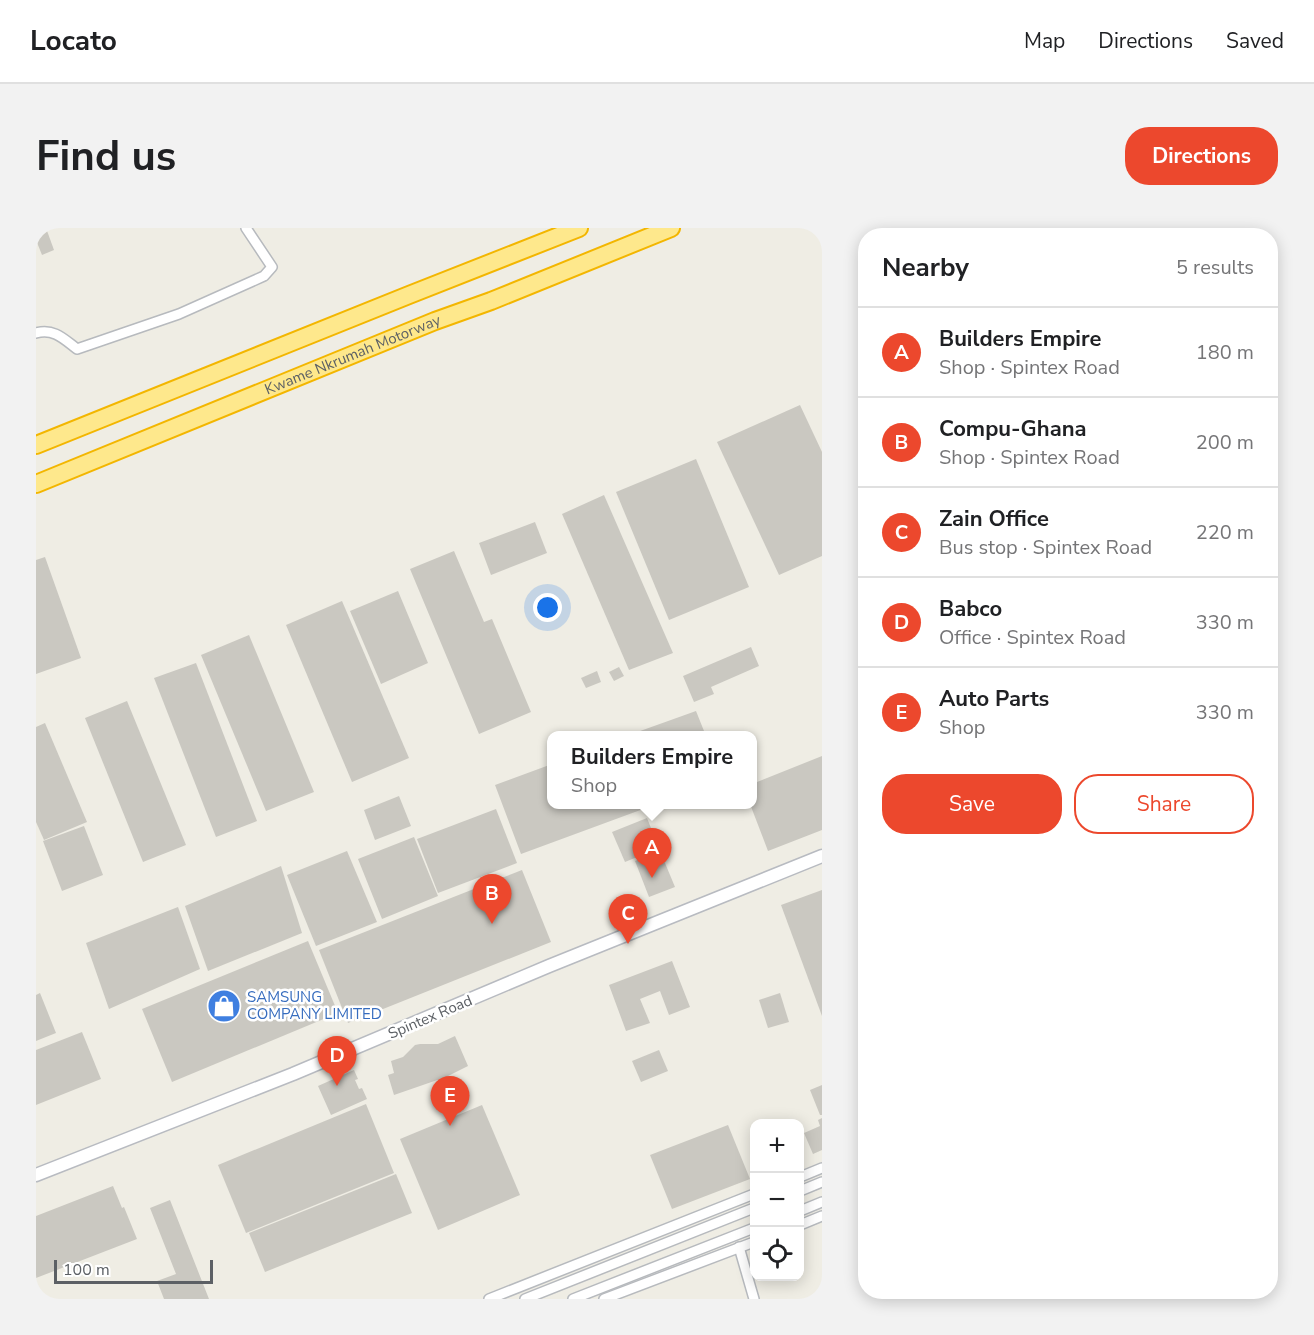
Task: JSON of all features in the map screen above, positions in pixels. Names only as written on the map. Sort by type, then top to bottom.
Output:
[{"type":"highway","points":[[36,445],[579,228]]},
{"type":"highway","name":"Kwame Nkrumah Motorway","points":[[36,484],[435,321],[491,301],[671,228]]},
{"type":"main road","name":"Spintex Road","points":[[36,1174],[293,1074],[549,966],[822,856]]},
{"type":"street","points":[[36,333],[53,332],[62,336],[77,350],[179,314],[264,276],[272,267],[246,228]]},
{"type":"street","points":[[804,1175],[822,1168]]},
{"type":"street","points":[[804,1189],[822,1182]]},
{"type":"street","points":[[489,1299],[750,1196]]},
{"type":"street","points":[[804,1210],[822,1203]]},
{"type":"street","points":[[525,1299],[750,1211]]},
{"type":"street","points":[[804,1223],[822,1216]]},
{"type":"street","points":[[573,1299],[750,1230]]},
{"type":"street","points":[[604,1299],[750,1243]]},
{"type":"street","points":[[739,1247],[754,1299]]},
{"type":"building","points":[[36,228],[46,228],[54,250],[42,255],[36,240]]},
{"type":"building","points":[[800,405],[822,452],[822,556],[779,575],[717,442]]},
{"type":"building","points":[[696,459],[749,587],[669,620],[616,492]]},
{"type":"building","points":[[604,495],[673,653],[629,670],[562,514]]},
{"type":"building","points":[[535,522],[547,553],[491,575],[479,543]]},
{"type":"building","points":[[454,551],[484,622],[492,619],[531,712],[479,734],[410,569]]},
{"type":"building","points":[[45,557],[81,658],[36,674],[36,560]]},
{"type":"building","points":[[398,591],[428,663],[381,684],[350,611]]},
{"type":"building","points":[[342,601],[409,758],[352,782],[286,625]]},
{"type":"building","points":[[249,635],[314,792],[266,811],[201,655]]},
{"type":"building","points":[[751,647],[759,666],[711,687],[714,694],[694,702],[683,676]]},
{"type":"building","points":[[196,663],[257,821],[216,837],[154,678]]},
{"type":"building","points":[[619,667],[624,676],[614,681],[609,672]]},
{"type":"building","points":[[597,671],[601,682],[586,688],[581,678]]},
{"type":"building","points":[[127,701],[186,845],[143,862],[85,718]]},
{"type":"building","points":[[696,711],[704,731],[640,731]]},
{"type":"building","points":[[45,723],[87,822],[44,840],[36,822],[36,727]]},
{"type":"building","points":[[822,756],[822,830],[768,851],[752,809],[757,809],[757,782]]},
{"type":"building","points":[[547,766],[547,809],[643,809],[521,854],[495,785]]},
{"type":"building","points":[[399,796],[411,826],[375,840],[364,810]]},
{"type":"building","points":[[496,809],[517,863],[438,893],[417,839]]},
{"type":"building","points":[[647,818],[659,848],[625,862],[612,832]]},
{"type":"building","points":[[84,826],[103,875],[62,891],[43,841]]},
{"type":"building","points":[[414,837],[438,896],[382,919],[358,859]]},
{"type":"building","points":[[347,851],[377,922],[316,946],[287,875]]},
{"type":"building","points":[[660,851],[675,887],[649,897],[635,861]]},
{"type":"building","points":[[281,866],[302,933],[208,971],[185,906]]},
{"type":"building","points":[[522,870],[551,942],[348,1023],[319,950]]},
{"type":"building","points":[[822,890],[822,1016],[781,905]]},
{"type":"building","points":[[178,907],[200,969],[109,1009],[86,943]]},
{"type":"building","points":[[308,941],[338,1013],[172,1082],[142,1009]]},
{"type":"building","points":[[672,961],[690,1007],[669,1015],[660,991],[640,999],[650,1023],[626,1031],[609,985]]},
{"type":"building","points":[[40,993],[56,1033],[36,1041],[36,995]]},
{"type":"building","points":[[780,993],[789,1022],[768,1028],[759,1000]]},
{"type":"building","points":[[82,1032],[101,1079],[36,1105],[36,1050]]},
{"type":"building","points":[[455,1036],[468,1066],[446,1077],[394,1095],[388,1075],[394,1073],[391,1061],[403,1057],[415,1045],[438,1044]]},
{"type":"building","points":[[659,1050],[668,1071],[641,1082],[632,1061]]},
{"type":"building","points":[[354,1070],[359,1089],[362,1088],[367,1099],[331,1115],[318,1086]]},
{"type":"building","points":[[822,1085],[822,1115],[820,1115],[810,1090]]},
{"type":"building","points":[[366,1104],[394,1173],[246,1233],[218,1165]]},
{"type":"building","points":[[482,1105],[520,1195],[438,1230],[400,1139]]},
{"type":"building","points":[[822,1118],[822,1150],[813,1154],[804,1133],[820,1126],[818,1120]]},
{"type":"building","points":[[728,1125],[750,1179],[672,1209],[650,1155]]},
{"type":"building","points":[[396,1174],[412,1213],[265,1272],[249,1233]]},
{"type":"building","points":[[113,1186],[137,1239],[36,1278],[36,1216]]},
{"type":"building","points":[[170,1200],[209,1299],[164,1299],[157,1281],[176,1274],[150,1208]]},
{"type":"place","name":"Builders Empire","points":[[652,878]]},
{"type":"place","name":"Compu-Ghana","points":[[492,924]]},
{"type":"place","name":"Zain Office","points":[[628,944]]},
{"type":"place","name":"SAMSUNG COMPANY LIMITED","points":[[224,1006]]},
{"type":"place","name":"Babco","points":[[337,1086]]},
{"type":"place","name":"Auto Parts","points":[[450,1126]]}]
